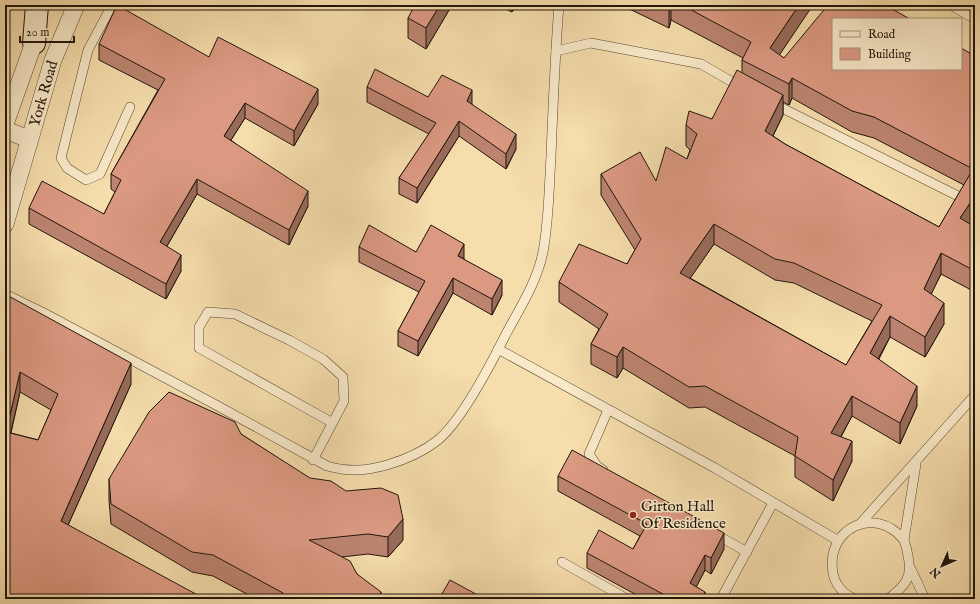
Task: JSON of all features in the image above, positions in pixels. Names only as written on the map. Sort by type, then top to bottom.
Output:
[{"type":"main road","points":[[34,43],[37,5]]},
{"type":"street","name":"York Road","points":[[5,124],[48,5]]},
{"type":"street","name":"York Road","points":[[5,224],[53,60],[76,5]]},
{"type":"street","name":"York Road","points":[[5,130],[29,138]]},
{"type":"lane","points":[[112,5],[88,50],[61,158],[67,168],[86,180],[100,174],[130,107]]},
{"type":"lane","points":[[5,294],[42,312],[209,401],[313,460],[346,471],[372,469],[398,462],[424,450],[438,440],[456,422],[498,350],[534,281],[542,253],[548,217],[559,5]]},
{"type":"lane","points":[[951,5],[975,18]]},
{"type":"lane","points":[[556,51],[591,43],[701,64],[752,92]]},
{"type":"lane","points":[[764,99],[958,196]]},
{"type":"lane","points":[[313,460],[344,401],[343,377],[328,363],[289,340],[235,314],[208,312],[199,327],[200,348],[332,422]]},
{"type":"lane","points":[[498,350],[774,503],[837,540]]},
{"type":"lane","points":[[859,525],[916,464],[975,395]]},
{"type":"lane","points":[[608,410],[589,454],[597,466],[611,474]]},
{"type":"lane","points":[[916,464],[904,540],[911,569],[925,599]]},
{"type":"lane","points":[[721,599],[774,503]]},
{"type":"lane","points":[[856,599],[847,596],[834,580],[831,560],[837,540],[851,528],[859,525],[876,523],[892,529],[904,540]]},
{"type":"lane","points":[[706,529],[746,552]]},
{"type":"lane","points":[[562,562],[627,599]]},
{"type":"lane","points":[[888,599],[903,588],[911,569]]},
{"type":"building","points":[[117,5],[209,57],[218,37],[318,89],[294,131],[245,103],[224,136],[308,191],[289,230],[197,179],[160,242],[181,255],[166,284],[29,208],[42,181],[104,214],[121,180],[111,174],[165,79],[99,44]]},
{"type":"building","points":[[415,5],[440,5],[426,28],[408,18]]},
{"type":"building","points":[[682,5],[799,5],[770,48],[784,58],[828,5],[885,5],[908,18],[832,18],[832,70],[962,70],[962,49],[975,56],[975,196],[960,218],[975,227],[975,271],[941,253],[924,289],[944,303],[925,337],[890,316],[870,353],[917,386],[900,423],[852,396],[831,433],[852,441],[833,480],[795,456],[798,437],[705,386],[689,387],[623,347],[617,357],[591,344],[608,314],[559,282],[579,244],[627,264],[641,239],[601,174],[640,152],[656,181],[666,147],[687,159],[697,134],[686,125],[689,111],[712,119],[737,70],[783,95],[765,131],[785,144],[939,227],[973,169],[874,117],[852,111],[792,78],[789,84],[742,60],[751,42]],"holes":[[[714,224],[775,259],[794,263],[882,305],[846,365],[680,273]]]},
{"type":"building","points":[[375,69],[428,97],[442,75],[472,90],[467,101],[516,134],[506,154],[459,121],[417,188],[399,178],[436,123],[367,87]]},
{"type":"building","points":[[369,225],[416,252],[431,225],[464,244],[458,256],[502,280],[492,299],[453,278],[418,341],[398,331],[425,281],[359,247]]},
{"type":"building","points":[[5,294],[131,363],[61,521],[205,599],[5,599]],"holes":[[[20,372],[58,394],[38,440],[6,432]]]},
{"type":"building","points":[[169,392],[235,422],[241,434],[310,478],[331,481],[346,491],[381,488],[398,495],[403,519],[388,537],[368,534],[309,540],[350,561],[357,574],[381,592],[378,599],[289,599],[283,593],[213,555],[192,552],[111,504],[109,479],[149,412]]},
{"type":"building","name":"Girton Hall Of Residence","points":[[572,450],[724,533],[711,558],[705,555],[690,583],[705,592],[701,599],[672,599],[587,553],[599,530],[633,549],[647,524],[558,476]]},
{"type":"building","points":[[450,580],[485,599],[439,599]]},
{"type":"place","name":"Girton Hall Of Residence","points":[[633,515]]}]
